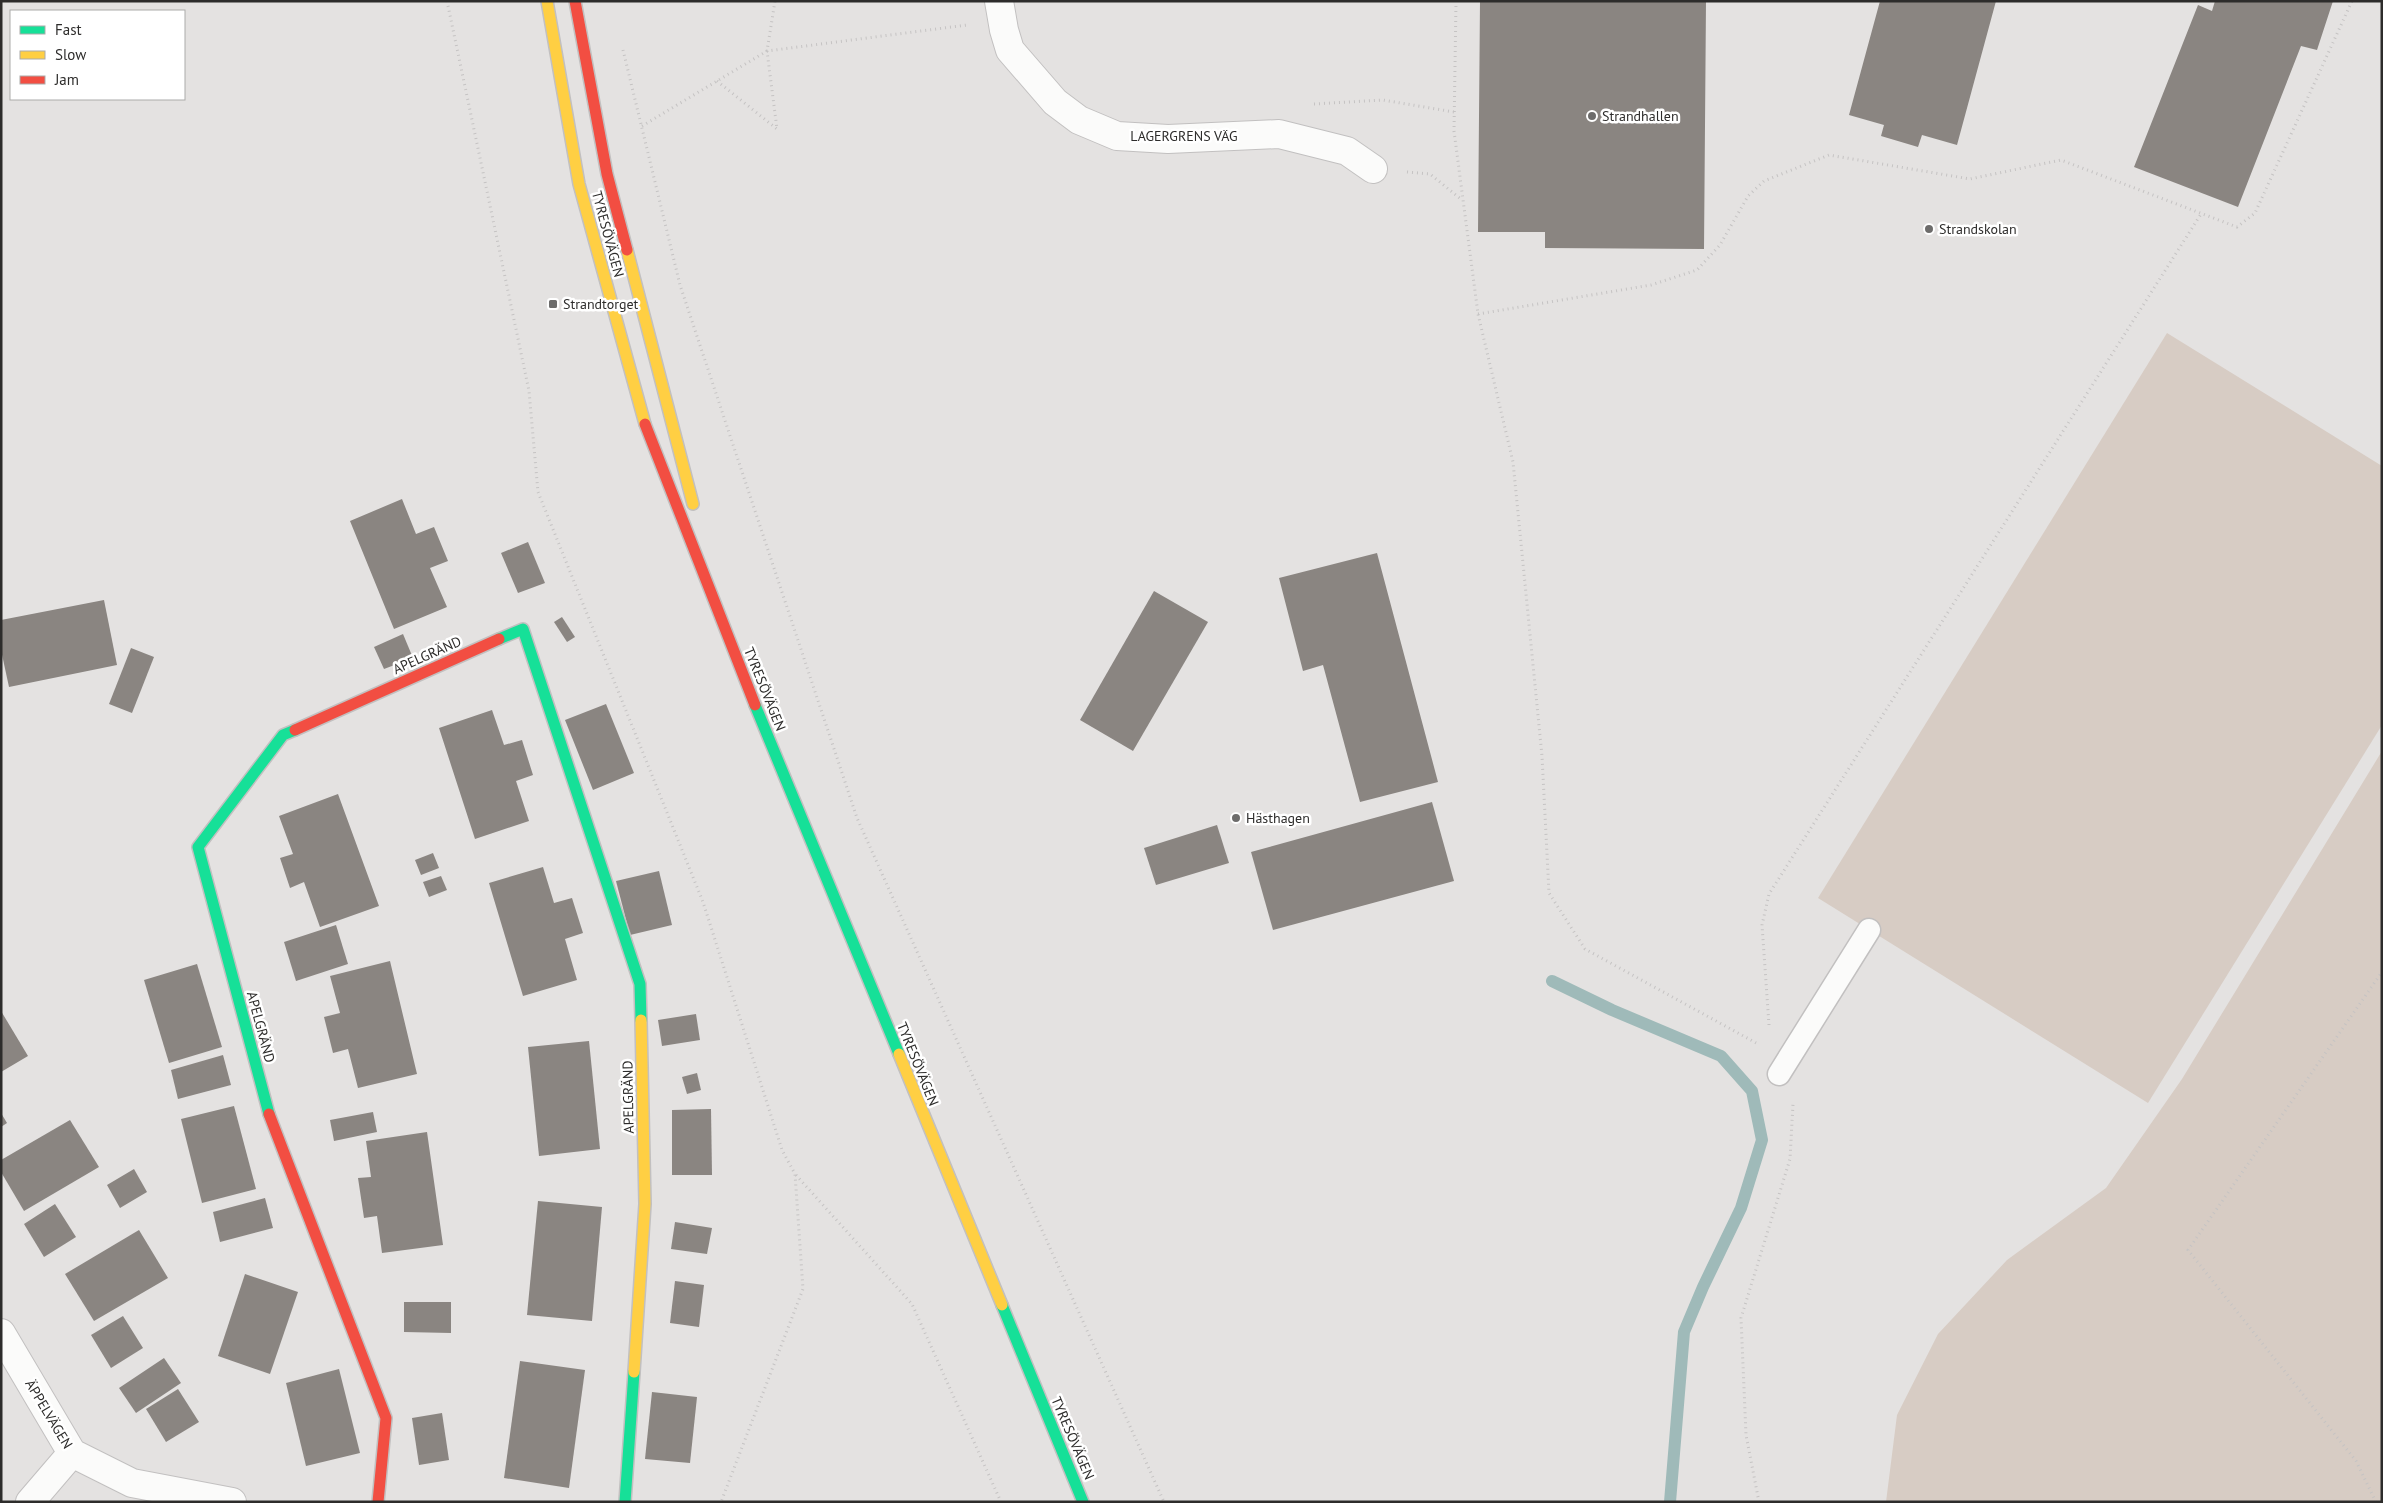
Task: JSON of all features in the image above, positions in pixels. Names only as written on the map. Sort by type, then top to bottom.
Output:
[{"type":"main road","name":"TYRESÖVÄGEN","points":[[547,1],[579,184],[642,415],[727,636],[1083,1502]]},
{"type":"main road","name":"TYRESÖVÄGEN","points":[[575,1],[607,174],[694,511]]},
{"type":"main road","name":"TYRESÖVÄGEN","points":[[699,530],[727,636]]},
{"type":"main road","name":"APELGRÄND","points":[[378,1502],[386,1418],[265,1103],[198,847],[284,735],[523,629],[640,984],[645,1204],[625,1502]]},
{"type":"street","name":"LAGERGRENS VÄG","points":[[1001,11],[1010,50],[1055,102],[1079,120],[1117,136],[1168,139],[1279,134],[1347,151],[1373,169]]},
{"type":"street","name":"ÄPPELVÄGEN","points":[[1,1333],[72,1453],[132,1483],[232,1502]]},
{"type":"street","points":[[30,1502],[72,1453]]},
{"type":"lane","points":[[1779,1074],[1869,930]]},
{"type":"path","points":[[447,1],[529,391],[538,492],[703,902],[782,1150],[795,1174],[912,1304],[1001,1502]]},
{"type":"path","points":[[717,81],[777,129],[767,51],[775,1]]},
{"type":"path","points":[[1456,1],[1454,131],[1478,314],[1513,462],[1542,756],[1549,893],[1585,949],[1766,1048]]},
{"type":"path","points":[[1478,314],[1651,285],[1697,270],[1720,245],[1748,196],[1764,181],[1829,154],[1970,179],[2061,160],[2237,227],[2255,213],[2352,1]]},
{"type":"path","points":[[642,126],[767,51],[1001,11]]},
{"type":"path","points":[[623,49],[680,285],[857,818],[1164,1502]]},
{"type":"path","points":[[1309,104],[1383,100],[1454,112]]},
{"type":"path","points":[[1373,169],[1430,174],[1462,200]]},
{"type":"path","points":[[1759,1502],[1746,1435],[1741,1318],[1790,1159],[1793,1100],[1766,1048],[1769,1026],[1762,926],[1769,894],[2200,214]]},
{"type":"path","points":[[2376,1502],[2356,1461],[2188,1250],[2382,972]]},
{"type":"path","points":[[720,1502],[803,1289],[795,1174]]},
{"type":"shaded area","points":[[2167,333],[2382,466],[2382,725],[2148,1103],[1818,898]]},
{"type":"shaded area","points":[[2382,751],[2382,1502],[1886,1502],[1897,1415],[1938,1334],[2007,1260],[2106,1188],[2182,1079]]},
{"type":"building","name":"Strandhallen","points":[[1480,1],[1706,1],[1704,249],[1545,248],[1545,232],[1478,232]]},
{"type":"building","points":[[1880,1],[1996,1],[1957,145],[1922,135],[1918,147],[1881,136],[1884,125],[1849,115]]},
{"type":"building","points":[[2215,1],[2333,1],[2317,50],[2301,46],[2238,207],[2134,167],[2198,5],[2212,11]]},
{"type":"building","points":[[402,499],[416,534],[434,527],[448,561],[430,568],[447,607],[394,629],[350,521]]},
{"type":"building","points":[[528,542],[545,583],[518,593],[501,553]]},
{"type":"building","points":[[1377,553],[1438,782],[1360,802],[1323,665],[1303,671],[1279,578]]},
{"type":"building","points":[[1154,591],[1208,622],[1133,751],[1080,720]]},
{"type":"building","points":[[104,600],[117,665],[9,687],[1,650],[1,620]]},
{"type":"building","points":[[562,617],[575,637],[567,642],[554,622]]},
{"type":"building","points":[[403,634],[413,658],[384,669],[374,647]]},
{"type":"building","points":[[131,648],[154,657],[132,713],[109,704]]},
{"type":"building","points":[[606,704],[634,773],[593,790],[565,720]]},
{"type":"building","points":[[492,710],[504,745],[522,740],[533,775],[516,781],[529,821],[475,839],[439,728]]},
{"type":"building","points":[[338,794],[379,906],[320,927],[304,882],[290,888],[280,858],[293,854],[279,816]]},
{"type":"building","points":[[1432,802],[1454,881],[1273,930],[1251,852]]},
{"type":"building","points":[[1217,825],[1229,863],[1156,885],[1144,848]]},
{"type":"building","points":[[433,853],[439,868],[421,875],[415,860]]},
{"type":"building","points":[[543,867],[554,903],[572,898],[583,933],[565,939],[577,980],[523,996],[489,883]]},
{"type":"building","points":[[659,871],[672,925],[630,935],[616,881]]},
{"type":"building","points":[[441,876],[447,890],[429,897],[423,882]]},
{"type":"building","points":[[336,925],[348,964],[296,981],[284,942]]},
{"type":"building","points":[[390,961],[417,1074],[358,1088],[348,1049],[333,1053],[324,1017],[340,1013],[330,976]]},
{"type":"building","points":[[197,964],[222,1047],[169,1063],[144,980]]},
{"type":"building","points":[[1,1011],[28,1056],[1,1072]]},
{"type":"building","points":[[696,1014],[700,1040],[662,1046],[658,1020]]},
{"type":"building","points":[[589,1041],[600,1149],[539,1156],[528,1047]]},
{"type":"building","points":[[223,1055],[231,1085],[178,1099],[171,1070]]},
{"type":"building","points":[[697,1073],[701,1090],[687,1094],[682,1077]]},
{"type":"building","points":[[234,1106],[256,1189],[202,1203],[181,1119]]},
{"type":"building","points":[[711,1109],[712,1175],[672,1175],[672,1110]]},
{"type":"building","points":[[373,1112],[377,1132],[334,1141],[330,1120]]},
{"type":"building","points":[[1,1113],[7,1123],[1,1127]]},
{"type":"building","points":[[70,1120],[99,1167],[24,1211],[1,1172],[1,1160]]},
{"type":"building","points":[[427,1132],[443,1245],[382,1253],[377,1216],[364,1218],[358,1178],[371,1177],[366,1141]]},
{"type":"building","points":[[134,1169],[147,1192],[120,1208],[107,1185]]},
{"type":"building","points":[[265,1198],[273,1228],[220,1242],[213,1212]]},
{"type":"building","points":[[538,1201],[602,1207],[592,1321],[527,1315]]},
{"type":"building","points":[[55,1204],[76,1237],[44,1257],[24,1224]]},
{"type":"building","points":[[675,1222],[712,1228],[707,1254],[671,1249]]},
{"type":"building","points":[[139,1230],[168,1278],[94,1321],[65,1274]]},
{"type":"building","points":[[245,1274],[298,1292],[270,1374],[218,1356]]},
{"type":"building","points":[[675,1281],[704,1285],[699,1327],[670,1323]]},
{"type":"building","points":[[404,1302],[451,1302],[451,1333],[404,1332]]},
{"type":"building","points":[[123,1316],[143,1348],[111,1368],[91,1335]]},
{"type":"building","points":[[164,1358],[181,1383],[136,1413],[119,1388]]},
{"type":"building","points":[[520,1361],[585,1370],[569,1488],[504,1478]]},
{"type":"building","points":[[339,1369],[360,1453],[306,1466],[286,1383]]},
{"type":"building","points":[[178,1389],[199,1422],[166,1442],[146,1409]]},
{"type":"building","points":[[652,1392],[697,1397],[690,1463],[645,1459]]},
{"type":"building","points":[[442,1413],[449,1460],[419,1465],[412,1418]]},
{"type":"waterway","points":[[1552,981],[1612,1010],[1721,1056],[1752,1091],[1762,1140],[1741,1208],[1703,1287],[1684,1332],[1670,1502]]},
{"type":"traffic: fast","points":[[499,639],[523,629],[640,984],[641,1020]]},
{"type":"traffic: fast","points":[[755,705],[899,1054]]},
{"type":"traffic: fast","points":[[269,1114],[198,847],[283,735],[295,730]]},
{"type":"traffic: fast","points":[[1002,1305],[1083,1502]]},
{"type":"traffic: fast","points":[[625,1502],[634,1372]]},
{"type":"traffic: slow","points":[[547,1],[579,184],[645,424]]},
{"type":"traffic: slow","points":[[627,250],[693,504]]},
{"type":"traffic: slow","points":[[634,1372],[645,1204],[641,1020]]},
{"type":"traffic: slow","points":[[899,1054],[1002,1305]]},
{"type":"traffic: jam","points":[[575,1],[607,174],[627,250]]},
{"type":"traffic: jam","points":[[645,424],[755,705]]},
{"type":"traffic: jam","points":[[295,730],[499,639]]},
{"type":"traffic: jam","points":[[269,1114],[386,1418],[378,1502]]},
{"type":"place","name":"Strandhallen","points":[[1592,116]]},
{"type":"place","name":"Strandskolan","points":[[1929,229]]},
{"type":"place","name":"Strandtorget","points":[[553,304]]},
{"type":"place","name":"Hästhagen","points":[[1236,818]]}]
